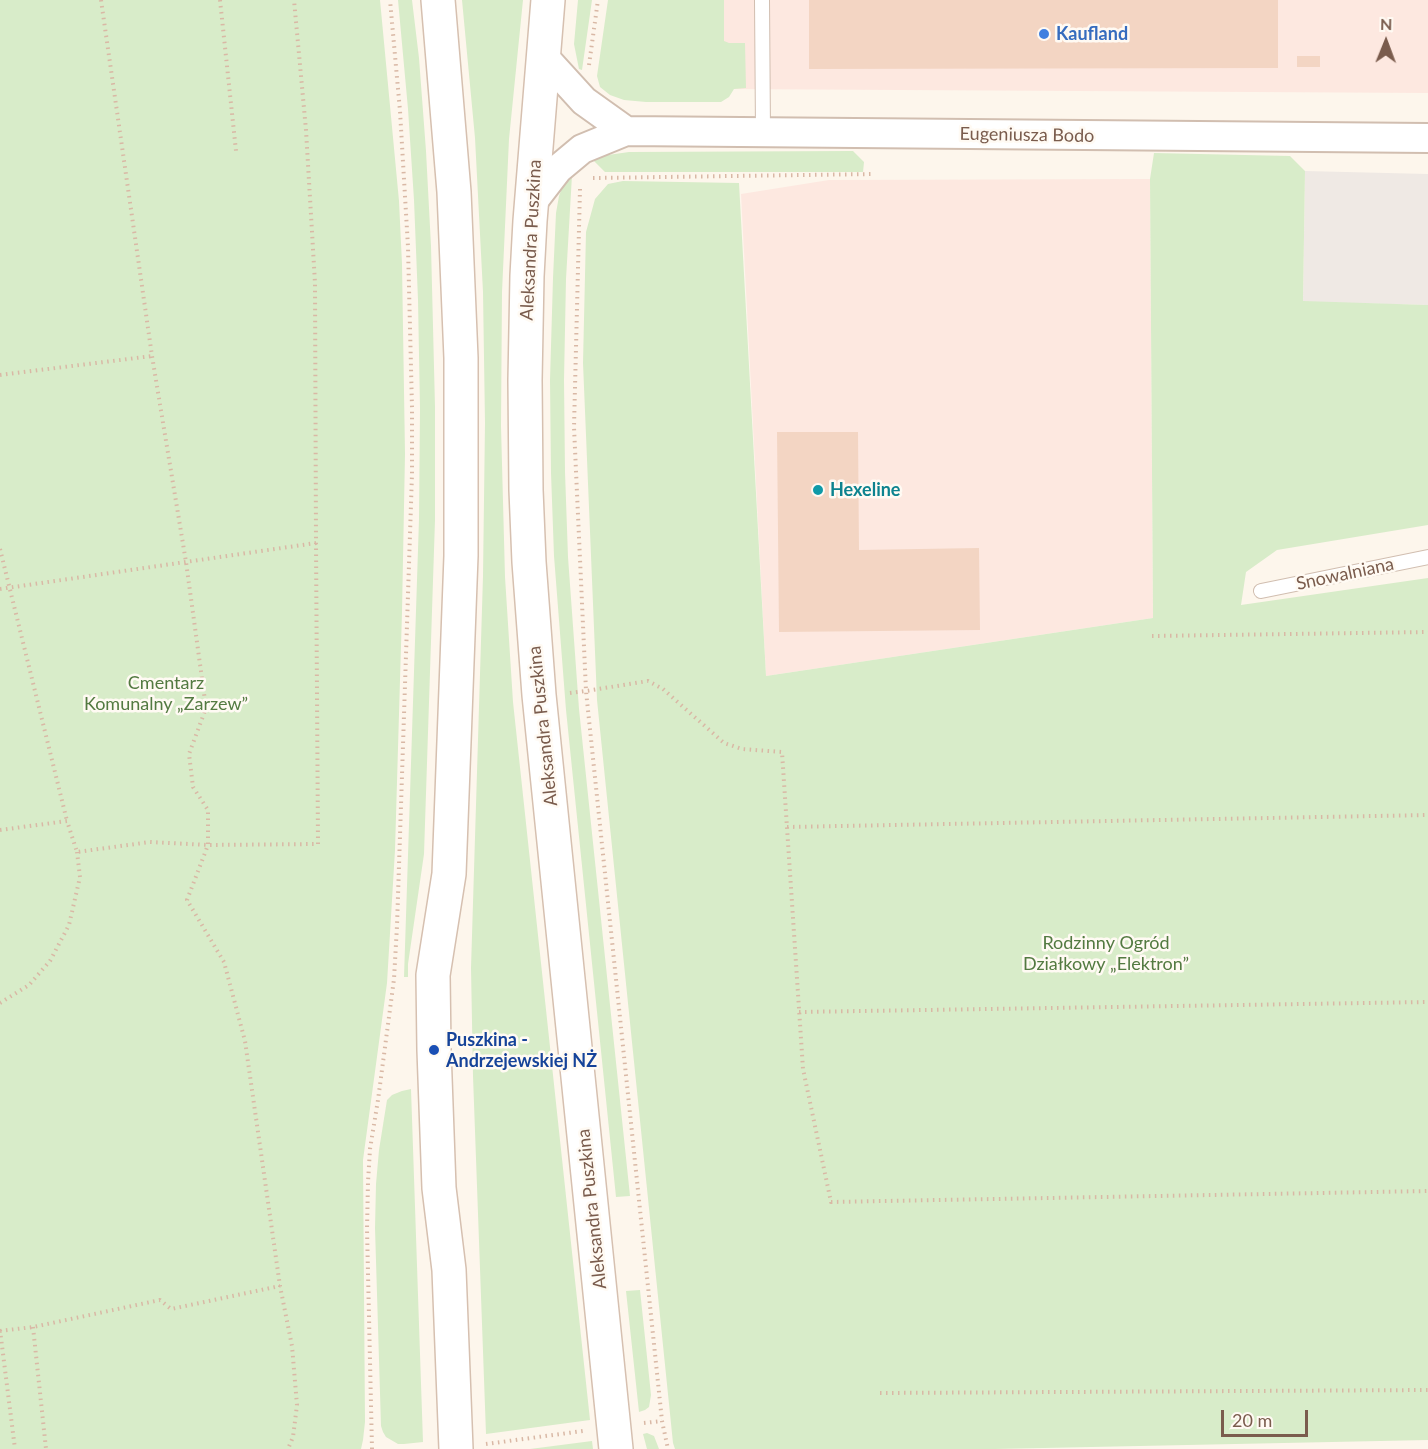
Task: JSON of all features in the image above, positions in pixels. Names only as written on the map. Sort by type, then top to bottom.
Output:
[{"type":"main road","points":[[438,0],[458,259],[461,358],[461,556],[449,874],[433,975],[434,1050],[439,1188],[471,1446]]},
{"type":"main road","name":"Aleksandra Puszkina","points":[[548,0],[531,204],[526,299],[526,490],[534,635],[603,1440]]},
{"type":"street","points":[[543,56],[584,101],[626,131]]},
{"type":"street","name":"Eugeniusza Bodo","points":[[531,204],[558,169],[582,148],[626,131],[1428,138]]},
{"type":"lane","points":[[762,0],[763,132]]},
{"type":"lane","name":"Snowalniana","points":[[1261,591],[1428,557]]},
{"type":"path","points":[[101,0],[206,708],[189,754],[193,787],[208,810],[208,845],[187,900],[224,962],[245,1041],[280,1286],[292,1346],[297,1405],[293,1437],[288,1449]]},
{"type":"path","points":[[220,0],[237,151]]},
{"type":"path","points":[[77,852],[150,842],[208,845],[318,844],[315,283],[306,130],[294,0]]},
{"type":"path","points":[[372,1449],[368,1182],[370,1149],[394,980],[412,463],[408,248],[400,111],[390,0]]},
{"type":"path","points":[[584,101],[598,0]]},
{"type":"path","points":[[582,148],[577,244],[574,427],[586,691],[662,1420],[668,1449]]},
{"type":"path","points":[[580,178],[874,174]]},
{"type":"path","points":[[0,375],[152,356]]},
{"type":"path","points":[[0,589],[316,543]]},
{"type":"path","points":[[0,549],[67,821],[77,852],[80,876],[69,925],[50,961],[29,985],[0,1003]]},
{"type":"path","points":[[1152,636],[1428,632]]},
{"type":"path","points":[[539,695],[586,691],[648,681],[663,689],[724,743],[742,749],[782,752],[803,1069],[831,1202],[1428,1191]]},
{"type":"path","points":[[787,827],[1428,815]]},
{"type":"path","points":[[0,830],[67,821]]},
{"type":"path","points":[[799,1012],[1428,1002]]},
{"type":"path","points":[[15,1449],[0,1330],[33,1327],[159,1300],[171,1309],[280,1286]]},
{"type":"path","points":[[33,1327],[46,1449]]},
{"type":"path","points":[[880,1393],[1428,1390]]},
{"type":"path","points":[[637,1425],[662,1420]]},
{"type":"path","points":[[471,1446],[603,1440]]},
{"type":"shaded area","points":[[724,0],[1428,0],[1428,93],[724,89]]},
{"type":"shaded area","points":[[1305,171],[1428,174],[1428,305],[1303,302]]},
{"type":"shaded area","points":[[1150,179],[1153,618],[766,676],[741,194],[829,180]]},
{"type":"green space","name":"Cmentarz Komunalny „Zarzew”","points":[[0,0],[380,0],[399,201],[405,454],[395,850],[387,983],[363,1160],[365,1422],[361,1449],[0,1449]]},
{"type":"green space","points":[[398,0],[412,0],[419,58],[431,246],[435,407],[435,520],[424,854],[408,977],[404,977],[419,519],[420,409],[414,200]]},
{"type":"green space","points":[[462,0],[523,0],[509,139],[502,292],[501,426],[505,577],[513,702],[590,1420],[486,1434],[471,968],[483,576],[485,423],[483,292],[475,138]]},
{"type":"green space","points":[[578,0],[592,0],[582,70],[579,69],[574,44]]},
{"type":"green space","points":[[608,0],[724,0],[724,41],[745,43],[746,88],[734,89],[729,97],[721,102],[646,102],[624,100],[610,95],[600,87],[597,76]]},
{"type":"green space","points":[[853,151],[864,162],[863,172],[605,172],[593,160],[601,156],[629,152]]},
{"type":"green space","name":"Rodzinny Ogród Działkowy „Elektron”","points":[[1154,153],[1290,156],[1305,171],[1303,301],[1428,305],[1428,525],[1277,550],[1246,572],[1241,605],[1428,578],[1428,1440],[995,1449],[675,1449],[597,700],[583,363],[586,232],[595,199],[608,184],[623,181],[739,183],[766,676],[1153,618],[1150,179]]},
{"type":"green space","points":[[572,175],[566,279],[564,380],[568,557],[579,709],[630,1196],[616,1197],[566,710],[554,556],[550,380],[556,213],[563,185]]},
{"type":"green space","points":[[411,1089],[423,1442],[398,1444],[386,1437],[381,1426],[375,1228],[376,1184],[387,1100],[392,1095]]},
{"type":"green space","points":[[640,1290],[651,1395],[649,1407],[639,1412],[626,1291]]},
{"type":"green space","points":[[643,1434],[654,1436],[659,1449],[647,1449]]},
{"type":"green space","points":[[592,1441],[593,1449],[530,1449]]},
{"type":"building","name":"Kaufland","points":[[809,0],[1278,0],[1278,68],[809,69]]},
{"type":"building","points":[[1297,56],[1320,56],[1320,67],[1297,67]]},
{"type":"building","name":"Hexeline","points":[[777,432],[858,432],[859,550],[979,548],[980,630],[779,632]]},
{"type":"place","name":"Kaufland","points":[[1044,34]]},
{"type":"place","name":"Hexeline","points":[[818,490]]},
{"type":"place","name":"Puszkina - Andrzejewskiej NŻ","points":[[434,1050]]}]
